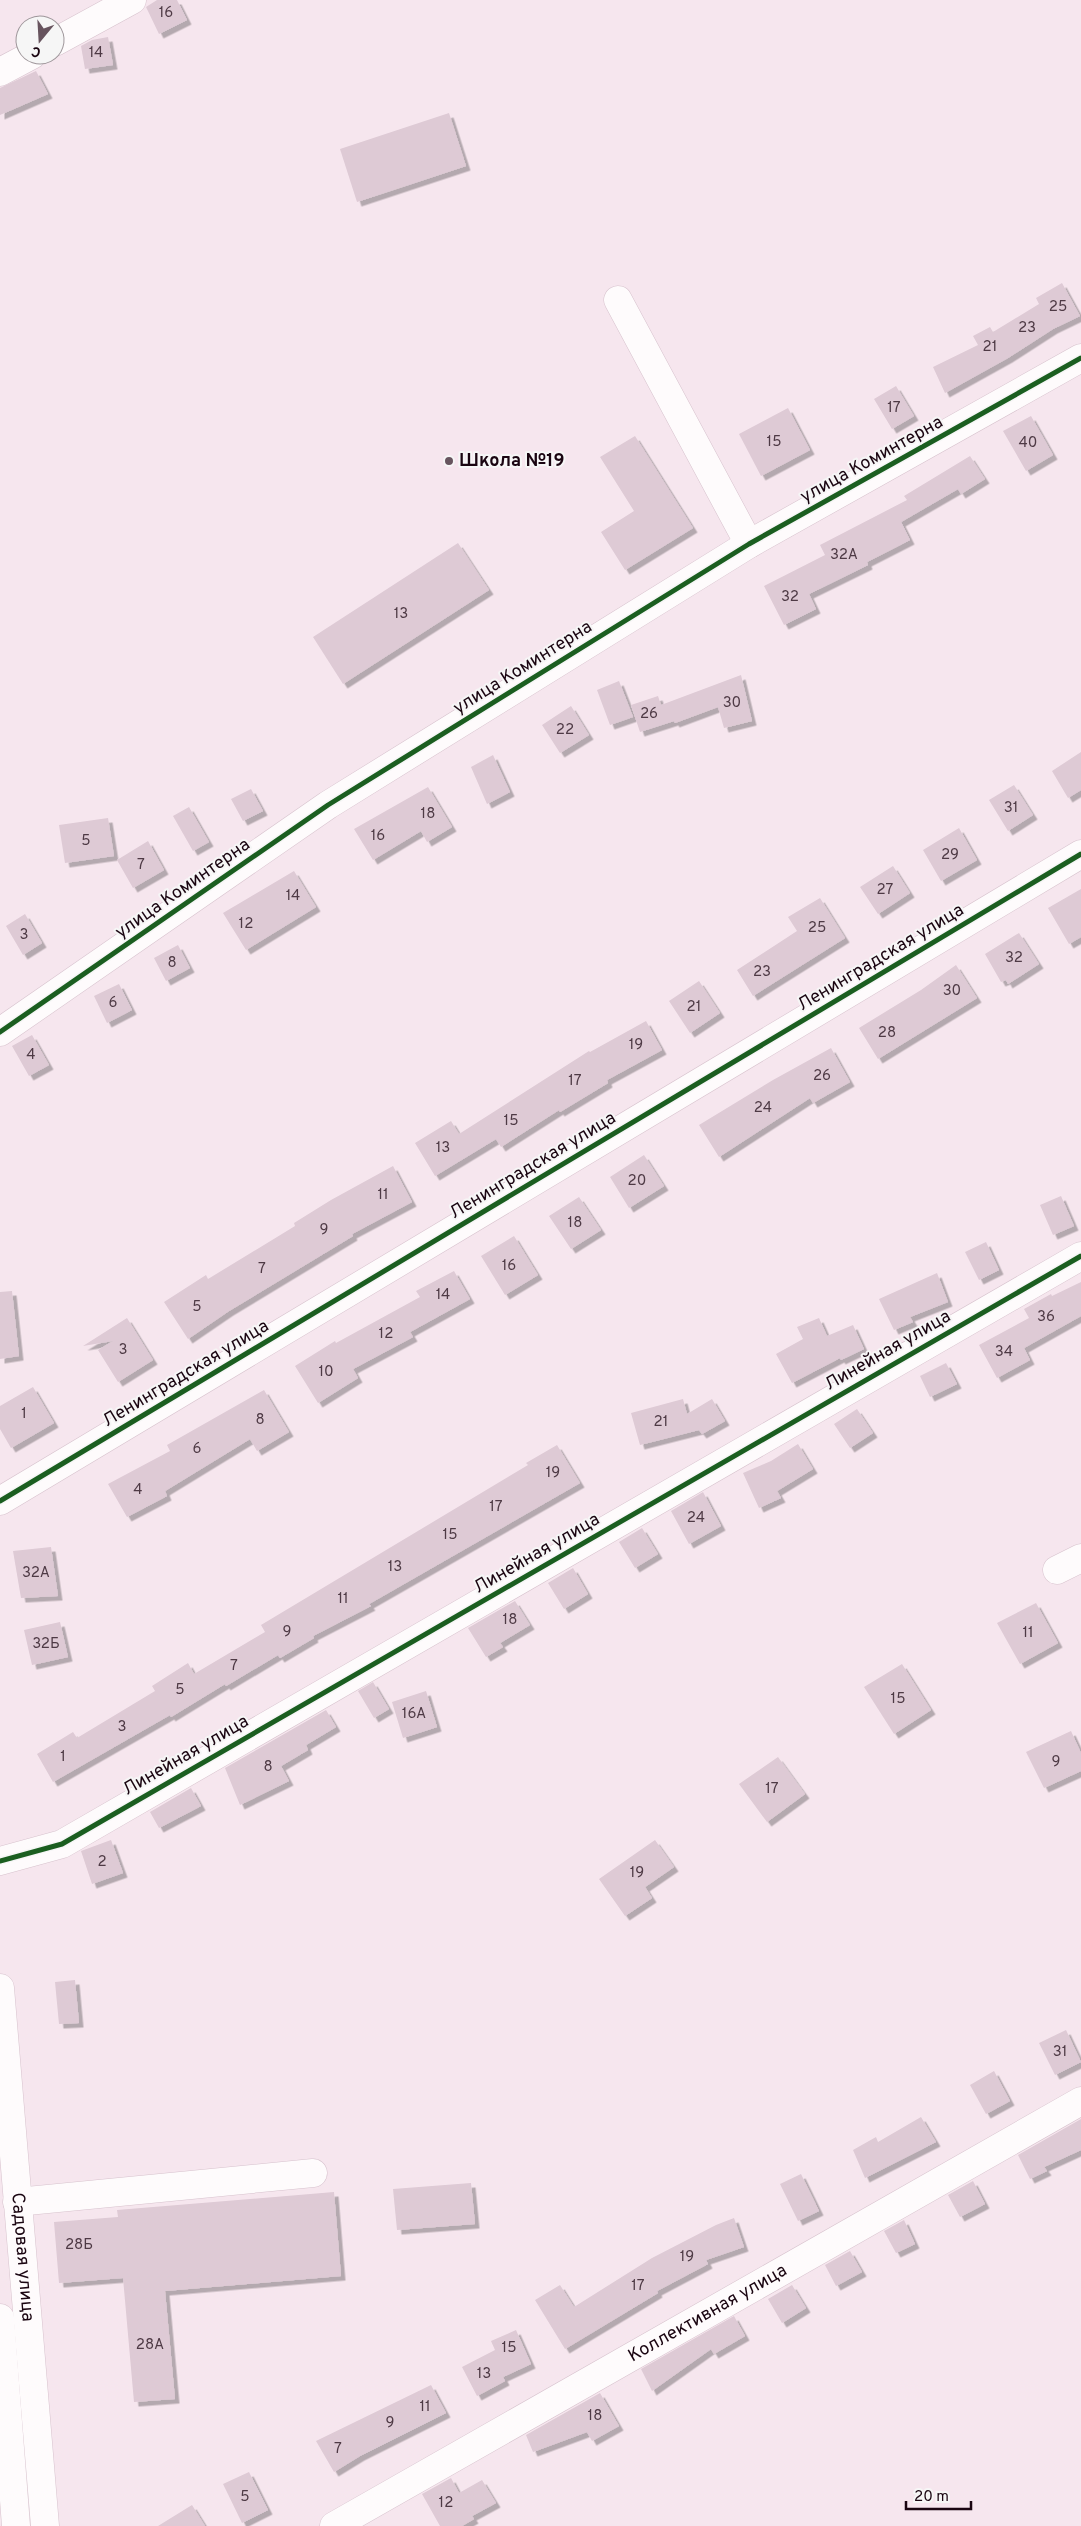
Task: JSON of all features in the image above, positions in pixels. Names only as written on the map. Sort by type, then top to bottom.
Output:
[{"type":"street","points":[[65,37],[132,0]]},
{"type":"street","points":[[0,72],[15,64]]},
{"type":"street","points":[[618,300],[749,544]]},
{"type":"street","name":"улица Коминтерна","points":[[0,1032],[328,805],[749,544],[1081,358]]},
{"type":"street","name":"Ленинградская улица","points":[[0,1501],[1081,854]]},
{"type":"street","name":"Линейная улица","points":[[0,1861],[62,1844],[1081,1256]]},
{"type":"street","points":[[1057,1570],[1081,1558]]},
{"type":"street","name":"Садовая улица","points":[[0,1988],[16,2202],[45,2526]]},
{"type":"street","name":"Коллективная улица","points":[[334,2526],[1081,2101]]},
{"type":"street","points":[[16,2202],[313,2173]]},
{"type":"street","name":"Садовая улица","points":[[0,2318],[16,2526]]},
{"type":"building","points":[[157,0],[177,0],[187,20],[159,34],[146,7]]},
{"type":"building","points":[[108,37],[113,65],[85,69],[81,46],[92,40]]},
{"type":"building","points":[[36,71],[48,94],[0,115],[0,88]]},
{"type":"building","points":[[449,113],[466,166],[357,202],[340,149]]},
{"type":"building","points":[[1062,283],[1080,316],[1053,329],[1008,358],[945,393],[933,367],[978,345],[973,336],[990,327],[993,332],[1039,304],[1036,298]]},
{"type":"building","points":[[896,386],[914,416],[892,429],[874,399]]},
{"type":"building","points":[[788,408],[810,450],[761,476],[739,434]]},
{"type":"building","points":[[1031,416],[1053,455],[1026,471],[1003,431]]},
{"type":"building","points":[[635,436],[693,528],[625,570],[601,532],[634,511],[600,457]]},
{"type":"building","points":[[970,456],[985,479],[961,494],[958,489],[901,522],[910,540],[867,562],[868,565],[809,594],[816,609],[784,625],[764,586],[825,555],[820,545],[907,500],[904,496]]},
{"type":"building","points":[[458,543],[489,590],[343,684],[313,637]]},
{"type":"building","points":[[741,675],[752,721],[724,728],[718,707],[675,723],[674,721],[640,732],[631,705],[658,696],[661,705]]},
{"type":"building","points":[[619,681],[633,717],[610,725],[597,690]]},
{"type":"building","points":[[571,706],[589,735],[560,753],[542,725]]},
{"type":"building","points":[[1081,752],[1081,790],[1068,798],[1052,771]]},
{"type":"building","points":[[493,755],[510,792],[487,804],[471,767]]},
{"type":"building","points":[[1014,785],[1033,815],[1008,831],[989,800]]},
{"type":"building","points":[[428,787],[452,827],[427,842],[421,831],[373,860],[354,829]]},
{"type":"building","points":[[251,789],[263,811],[243,821],[231,799]]},
{"type":"building","points":[[189,807],[209,842],[193,851],[173,816]]},
{"type":"building","points":[[108,818],[114,856],[65,863],[59,825]]},
{"type":"building","points":[[959,828],[977,860],[941,881],[923,850]]},
{"type":"building","points":[[148,841],[164,870],[133,888],[117,860]]},
{"type":"building","points":[[893,866],[910,893],[878,914],[860,887]]},
{"type":"building","points":[[294,871],[316,907],[246,950],[223,913]]},
{"type":"building","points":[[1081,889],[1081,937],[1069,944],[1048,908]]},
{"type":"building","points":[[820,898],[845,938],[753,996],[737,970],[797,931],[788,917]]},
{"type":"building","points":[[25,914],[42,943],[23,955],[6,926]]},
{"type":"building","points":[[1019,933],[1039,964],[1008,984],[1006,980],[1001,982],[985,954]]},
{"type":"building","points":[[178,945],[190,968],[166,981],[154,958]]},
{"type":"building","points":[[956,965],[977,998],[878,1059],[859,1028],[921,990]]},
{"type":"building","points":[[699,981],[720,1013],[690,1033],[669,1001]]},
{"type":"building","points":[[119,984],[132,1010],[107,1023],[94,996]]},
{"type":"building","points":[[646,1021],[662,1050],[607,1080],[608,1083],[560,1112],[559,1110],[501,1147],[496,1139],[435,1176],[415,1143],[451,1121],[459,1134],[589,1051]]},
{"type":"building","points":[[32,1035],[49,1065],[29,1076],[12,1046]]},
{"type":"building","points":[[831,1048],[850,1082],[813,1103],[810,1098],[719,1157],[699,1125],[773,1080]]},
{"type":"building","points":[[644,1155],[664,1186],[629,1208],[610,1177]]},
{"type":"building","points":[[393,1166],[412,1202],[352,1234],[353,1236],[229,1311],[188,1339],[164,1302],[206,1275],[208,1279],[295,1226],[294,1223],[331,1200]]},
{"type":"building","points":[[1061,1196],[1074,1226],[1053,1235],[1040,1205]]},
{"type":"building","points":[[579,1197],[601,1230],[571,1249],[549,1216]]},
{"type":"building","points":[[514,1236],[538,1275],[505,1295],[481,1256]]},
{"type":"building","points":[[986,1242],[999,1270],[979,1280],[965,1252]]},
{"type":"building","points":[[454,1271],[470,1299],[410,1332],[413,1337],[353,1369],[358,1378],[318,1403],[295,1366],[335,1341],[336,1343],[420,1297],[416,1291]]},
{"type":"building","points":[[937,1273],[948,1302],[910,1317],[913,1322],[894,1330],[879,1299]]},
{"type":"building","points":[[1081,1282],[1081,1316],[1024,1348],[1030,1360],[997,1378],[979,1345],[1029,1318],[1024,1309],[1051,1294],[1052,1296]]},
{"type":"building","points":[[12,1291],[19,1356],[0,1359],[0,1292]]},
{"type":"building","points":[[127,1318],[153,1360],[118,1382],[98,1350],[113,1341],[83,1346]]},
{"type":"building","points":[[819,1318],[827,1336],[853,1325],[864,1349],[841,1360],[840,1358],[792,1383],[776,1354],[803,1339],[797,1327]]},
{"type":"building","points":[[946,1363],[957,1384],[930,1397],[920,1376]]},
{"type":"building","points":[[33,1387],[54,1423],[11,1448],[0,1429],[0,1406]]},
{"type":"building","points":[[264,1390],[289,1432],[257,1451],[250,1439],[165,1491],[167,1496],[127,1517],[108,1484],[170,1451],[167,1445]]},
{"type":"building","points":[[683,1399],[687,1414],[712,1399],[725,1421],[702,1434],[699,1430],[640,1445],[631,1413]]},
{"type":"building","points":[[857,1409],[873,1433],[850,1448],[834,1424]]},
{"type":"building","points":[[798,1444],[813,1469],[777,1491],[781,1498],[759,1508],[743,1473],[771,1461]]},
{"type":"building","points":[[557,1445],[580,1483],[369,1604],[371,1606],[313,1636],[314,1638],[280,1658],[278,1655],[53,1782],[37,1754],[73,1732],[77,1738],[155,1691],[152,1686],[188,1663],[194,1674],[265,1632],[261,1625],[528,1465],[526,1463]]},
{"type":"building","points":[[703,1492],[721,1526],[689,1544],[671,1511]]},
{"type":"building","points":[[642,1528],[658,1554],[635,1568],[619,1542]]},
{"type":"building","points":[[51,1547],[58,1596],[21,1598],[13,1551]]},
{"type":"building","points":[[573,1568],[588,1594],[564,1609],[548,1583]]},
{"type":"building","points":[[515,1601],[530,1625],[500,1643],[503,1647],[486,1657],[468,1628]]},
{"type":"building","points":[[1036,1603],[1058,1643],[1020,1664],[997,1623]]},
{"type":"building","points":[[60,1622],[68,1657],[32,1665],[24,1630]]},
{"type":"building","points":[[902,1664],[931,1710],[894,1734],[864,1687]]},
{"type":"building","points":[[373,1682],[389,1709],[374,1718],[358,1691]]},
{"type":"building","points":[[426,1691],[437,1727],[403,1738],[392,1702]]},
{"type":"building","points":[[326,1710],[336,1727],[306,1745],[308,1750],[281,1766],[289,1781],[240,1805],[225,1768]]},
{"type":"building","points":[[1071,1731],[1081,1753],[1081,1771],[1044,1788],[1026,1752]]},
{"type":"building","points":[[778,1757],[805,1794],[767,1822],[739,1784]]},
{"type":"building","points":[[191,1788],[201,1806],[159,1828],[150,1812]]},
{"type":"building","points":[[111,1840],[123,1873],[92,1884],[81,1851]]},
{"type":"building","points":[[655,1840],[674,1867],[645,1887],[652,1898],[625,1916],[599,1879]]},
{"type":"building","points":[[75,1980],[79,2023],[59,2024],[55,1982]]},
{"type":"building","points":[[1066,2030],[1081,2062],[1055,2075],[1039,2043]]},
{"type":"building","points":[[994,2071],[1010,2101],[986,2114],[970,2085]]},
{"type":"building","points":[[921,2117],[936,2142],[865,2178],[853,2150],[876,2137],[878,2142]]},
{"type":"building","points":[[1081,2119],[1081,2150],[1044,2167],[1047,2171],[1030,2179],[1018,2155]]},
{"type":"building","points":[[801,2174],[819,2211],[798,2221],[780,2184]]},
{"type":"building","points":[[973,2181],[985,2204],[960,2217],[948,2195]]},
{"type":"building","points":[[471,2183],[475,2224],[397,2230],[393,2189]]},
{"type":"building","points":[[334,2192],[341,2276],[165,2291],[175,2399],[134,2402],[123,2278],[59,2283],[54,2222],[118,2217],[117,2210]]},
{"type":"building","points":[[734,2218],[744,2247],[706,2260],[708,2264],[657,2291],[658,2293],[565,2349],[535,2300],[560,2285],[574,2307],[652,2258],[716,2225]]},
{"type":"building","points":[[904,2220],[915,2244],[896,2253],[884,2231]]},
{"type":"building","points":[[850,2251],[862,2272],[836,2286],[825,2265]]},
{"type":"building","points":[[792,2285],[806,2308],[782,2323],[768,2299]]},
{"type":"building","points":[[734,2316],[745,2336],[714,2354],[711,2349],[652,2391],[641,2369]]},
{"type":"building","points":[[516,2330],[531,2364],[503,2377],[505,2381],[477,2396],[462,2367],[495,2350],[491,2341]]},
{"type":"building","points":[[431,2385],[446,2413],[360,2456],[334,2472],[316,2441]]},
{"type":"building","points":[[600,2393],[619,2426],[592,2441],[587,2432],[533,2452],[526,2435]]},
{"type":"building","points":[[249,2472],[268,2510],[242,2523],[223,2484]]},
{"type":"building","points":[[451,2478],[459,2493],[482,2480],[496,2503],[472,2516],[474,2519],[462,2526],[440,2526],[422,2494]]},
{"type":"building","points":[[192,2505],[205,2526],[158,2526]]},
{"type":"cycle path","points":[[0,1032],[328,805],[749,544],[1081,358]]},
{"type":"cycle path","points":[[0,1501],[1081,854]]},
{"type":"cycle path","points":[[0,1861],[62,1844],[1081,1256]]},
{"type":"place","name":"Школа №19","points":[[449,461]]}]
